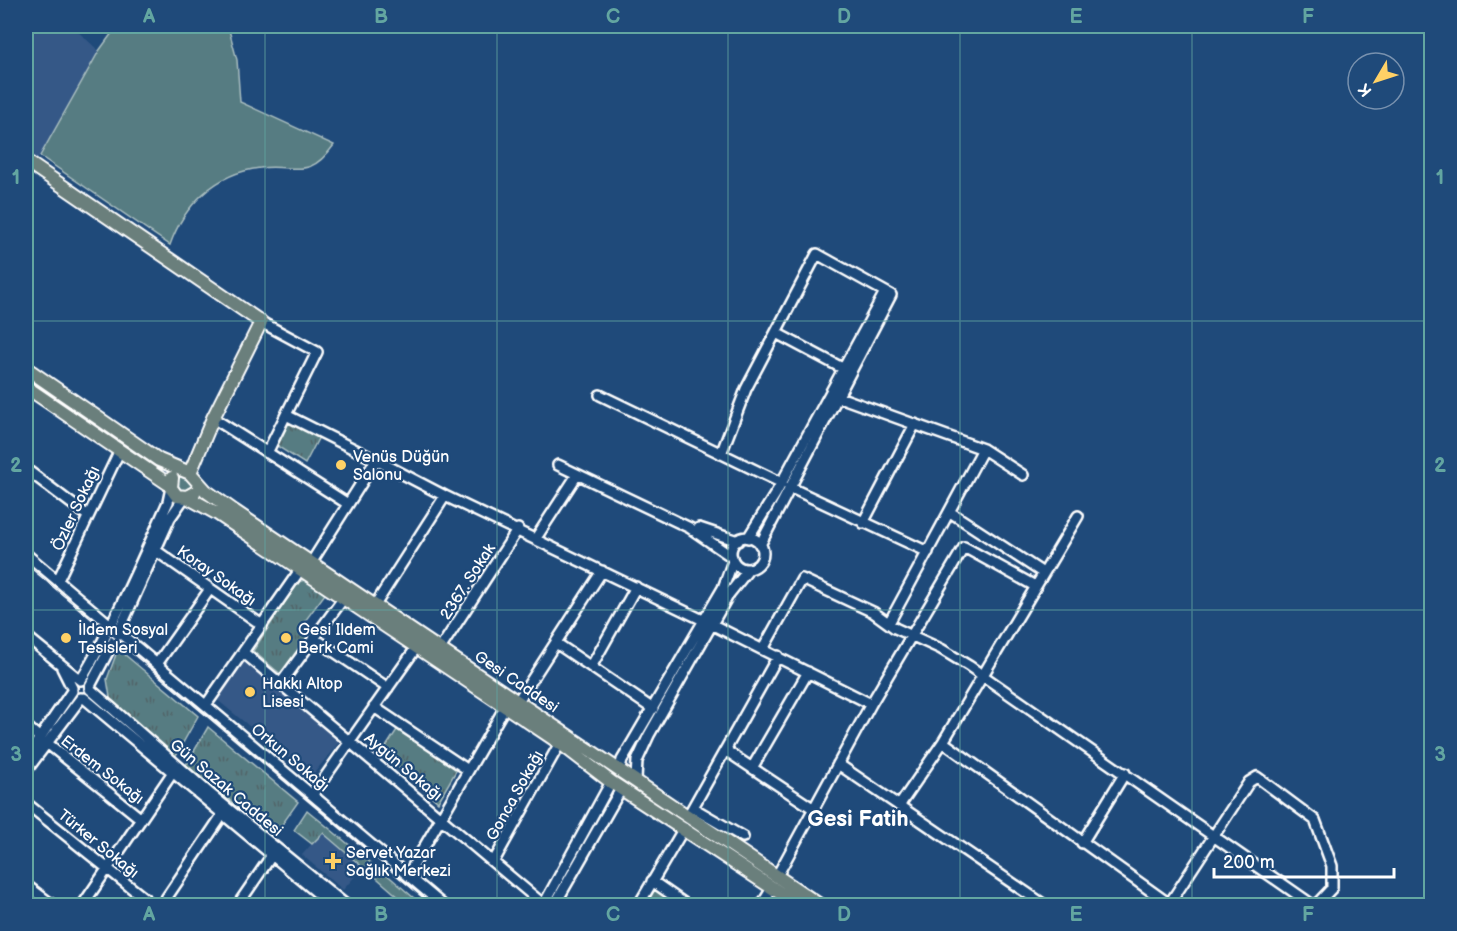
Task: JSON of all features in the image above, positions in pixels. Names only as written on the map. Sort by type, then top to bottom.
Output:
[{"type":"main road","points":[[26,161],[261,322],[213,418],[190,475],[195,491],[185,498],[177,496],[170,487],[120,450],[26,387]]},
{"type":"main road","name":"Gesi Caddesi","points":[[26,368],[159,460],[190,475],[234,511],[629,774],[775,881],[821,906]]},
{"type":"main road","points":[[170,487],[174,475],[190,475]]},
{"type":"main road","name":"Gesi Caddesi","points":[[185,498],[218,514],[560,743],[616,786],[688,817]]},
{"type":"main road","points":[[612,773],[629,774],[629,784],[616,786],[612,773]]},
{"type":"main road","name":"Gesi Caddesi","points":[[775,881],[800,906]]},
{"type":"street","points":[[629,774],[723,588],[733,559],[732,549],[743,539],[785,485],[839,397],[891,295],[817,254],[778,334],[746,390],[721,454]]},
{"type":"street","points":[[629,774],[622,760],[652,709],[707,622],[749,569],[761,560],[763,552],[760,545],[785,485],[885,292]]},
{"type":"street","points":[[261,322],[317,352],[267,453]]},
{"type":"street","points":[[778,334],[844,369]]},
{"type":"street","points":[[600,395],[863,523],[928,552]]},
{"type":"street","points":[[839,397],[983,449],[1023,475]]},
{"type":"street","points":[[286,415],[445,496],[518,529],[871,704]]},
{"type":"street","points":[[213,418],[348,504]]},
{"type":"street","points":[[863,523],[915,424]]},
{"type":"street","points":[[889,623],[983,449]]},
{"type":"street","name":"Özler Sokağı","points":[[58,580],[120,450]]},
{"type":"street","points":[[311,563],[376,460]]},
{"type":"street","points":[[558,465],[698,532],[742,568],[749,569]]},
{"type":"street","points":[[26,469],[88,516]]},
{"type":"street","points":[[536,538],[577,475]]},
{"type":"street","points":[[26,758],[90,688],[168,502],[170,487]]},
{"type":"street","points":[[375,605],[445,496]]},
{"type":"street","points":[[26,771],[74,683],[81,680],[115,628],[170,518],[185,498]]},
{"type":"street","points":[[950,512],[1043,573]]},
{"type":"street","points":[[899,806],[943,742],[1077,516]]},
{"type":"street","points":[[674,520],[760,545]]},
{"type":"street","name":"2367. Sokak","points":[[440,649],[518,529]]},
{"type":"street","points":[[761,906],[871,704],[964,548],[1035,586]]},
{"type":"street","name":"Koray Sokağı","points":[[155,550],[262,625]]},
{"type":"street","name":"Orkun Sokağı","points":[[26,554],[444,906]]},
{"type":"street","points":[[206,705],[300,570]]},
{"type":"street","points":[[518,701],[603,571]]},
{"type":"street","points":[[763,649],[802,579],[873,612],[889,623],[941,649],[982,675],[1086,749],[1125,773],[1213,835],[1314,905],[1332,888],[1332,866],[1315,820],[1257,777],[1249,782],[1213,835],[1170,905],[943,742]]},
{"type":"street","points":[[591,667],[636,587]]},
{"type":"street","points":[[157,664],[210,589]]},
{"type":"street","points":[[281,683],[344,599]]},
{"type":"street","points":[[26,636],[49,653],[64,670],[72,690]]},
{"type":"street","points":[[314,638],[388,688]]},
{"type":"street","points":[[556,644],[652,709]]},
{"type":"street","points":[[313,794],[416,648]]},
{"type":"street","name":"Gün Sazak Caddesi","points":[[49,653],[209,793],[347,906]]},
{"type":"street","name":"Aygün Sokağı","points":[[244,653],[547,905]]},
{"type":"street","points":[[638,906],[778,656]]},
{"type":"street","points":[[752,768],[808,672]]},
{"type":"street","name":"Gün Sazak Caddesi","points":[[72,690],[333,906]]},
{"type":"street","points":[[408,875],[504,706]]},
{"type":"street","points":[[374,707],[468,770]]},
{"type":"street","name":"Erdem Sokağı","points":[[26,726],[140,818]]},
{"type":"street","name":"Gonca Sokağı","points":[[494,861],[560,743]]},
{"type":"street","points":[[725,750],[814,809]]},
{"type":"street","points":[[838,764],[1046,906]]},
{"type":"street","points":[[82,906],[173,772]]},
{"type":"street","points":[[1082,843],[1125,773]]},
{"type":"street","points":[[547,905],[616,786]]},
{"type":"street","name":"Türker Sokağı","points":[[26,803],[154,906]]},
{"type":"street","points":[[161,906],[223,814]]},
{"type":"street","points":[[688,817],[742,837]]},
{"type":"street","points":[[237,906],[272,855]]},
{"type":"street","points":[[652,881],[688,906]]},
{"type":"street","points":[[26,885],[54,906]]},
{"type":"shaded area","points":[[26,26],[72,26],[99,51],[33,167],[26,161]]},
{"type":"shaded area","points":[[249,656],[345,735],[311,777],[215,698]]},
{"type":"shaded area","name":"Servet Yazar Sağlık Merkezi","points":[[323,831],[364,866],[343,890],[302,855]]},
{"type":"green space","points":[[117,26],[228,26],[237,60],[240,102],[334,145],[316,164],[308,167],[260,168],[244,171],[216,184],[193,204],[176,230],[170,245],[40,156],[99,51]]},
{"type":"green space","points":[[288,413],[322,431],[305,464],[274,444]]},
{"type":"green space","points":[[183,475],[189,478],[192,484],[189,490],[183,493],[177,490],[174,484],[177,478]]},
{"type":"green space","points":[[305,580],[325,594],[302,625],[313,634],[283,676],[253,651],[298,582]]},
{"type":"green space","points":[[118,649],[198,716],[175,757],[111,703],[107,679]]},
{"type":"green space","points":[[400,725],[460,764],[438,802],[382,753]]},
{"type":"green space","points":[[208,727],[298,802],[274,836],[186,765]]},
{"type":"green space","points":[[307,810],[371,863],[366,870],[323,833],[312,844],[294,830]]},
{"type":"green space","points":[[377,866],[422,905],[408,905],[371,873]]},
{"type":"green space","points":[[654,882],[686,906],[642,906]]},
{"type":"tram line","points":[[26,564],[433,906]]},
{"type":"place","name":"Venüs Düğün Salonu","points":[[341,465]]},
{"type":"place","name":"İldem Sosyal Tesisleri","points":[[66,638]]},
{"type":"place","name":"Gesi Ildem Berk Cami","points":[[286,638]]},
{"type":"place","name":"Hakkı Altop Lisesi","points":[[250,692]]},
{"type":"place","name":"Servet Yazar Sağlık Merkezi","points":[[333,861]]},
{"type":"district","name":"Gesi Fatih","points":[[858,818]]}]
